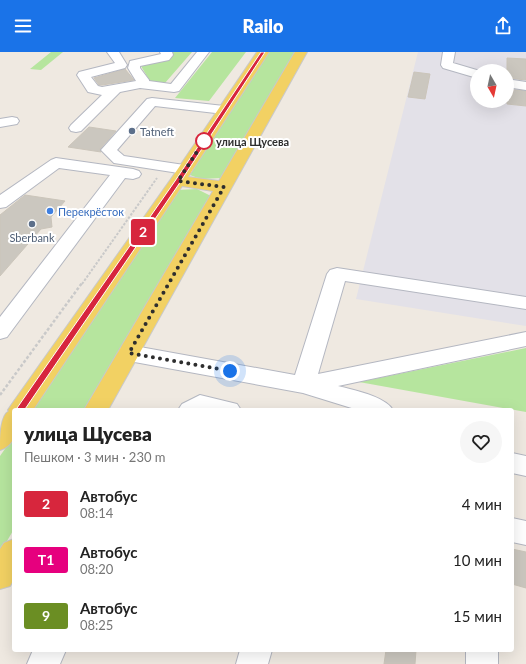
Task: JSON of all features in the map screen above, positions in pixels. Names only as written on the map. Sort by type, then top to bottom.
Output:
[{"type":"main road","points":[[20,408],[181,175],[263,52]]},
{"type":"main road","points":[[97,408],[301,52]]},
{"type":"main road","points":[[181,175],[224,187]]},
{"type":"main road","points":[[0,576],[12,555]]},
{"type":"lane","points":[[112,52],[121,65],[87,73],[83,76],[95,90],[102,91],[140,84],[174,88],[203,52]]},
{"type":"lane","points":[[140,84],[143,80],[134,68],[134,64],[165,57],[167,55],[166,52]]},
{"type":"lane","points":[[449,52],[447,65],[470,72]]},
{"type":"lane","points":[[514,84],[526,86]]},
{"type":"lane","points":[[76,128],[115,89]]},
{"type":"lane","points":[[181,175],[119,160],[109,150],[152,102],[224,110]]},
{"type":"lane","points":[[0,203],[56,163],[158,178],[181,175]]},
{"type":"lane","points":[[0,332],[121,172]]},
{"type":"lane","points":[[303,385],[337,274],[526,303]]},
{"type":"lane","points":[[303,385],[526,339]]},
{"type":"lane","points":[[129,353],[303,385],[357,405],[371,408]]},
{"type":"lane","points":[[193,408],[200,404],[219,408]]},
{"type":"lane","points":[[514,463],[526,466]]},
{"type":"lane","points":[[514,530],[526,533]]},
{"type":"lane","points":[[44,664],[49,652]]},
{"type":"lane","points":[[252,664],[255,652]]},
{"type":"lane","points":[[482,652],[482,664]]},
{"type":"path","points":[[0,395],[46,334],[158,178]]},
{"type":"shaded area","points":[[418,52],[526,52],[526,326],[356,299]]},
{"type":"green space","points":[[51,52],[63,52],[41,70],[30,69]]},
{"type":"green space","points":[[172,52],[192,52],[165,83],[148,82],[148,78],[141,66],[172,55]]},
{"type":"green space","points":[[212,52],[246,52],[209,101],[175,98]]},
{"type":"green space","points":[[267,52],[295,52],[221,178],[201,179],[187,174]]},
{"type":"green space","points":[[197,189],[211,196],[85,408],[32,408],[178,190]]},
{"type":"green space","points":[[526,348],[526,412],[514,410],[514,408],[504,408],[359,382]]},
{"type":"green space","points":[[12,439],[12,532],[0,553],[0,456]]},
{"type":"building","points":[[507,58],[526,59],[526,80],[514,79],[514,64],[507,64]]},
{"type":"building","points":[[125,69],[134,80],[99,85],[94,78]]},
{"type":"building","points":[[414,72],[430,74],[425,99],[408,97]]},
{"type":"building","points":[[514,90],[526,91],[526,106],[514,105]]},
{"type":"building","points":[[89,127],[116,131],[100,149],[101,152],[68,147]]},
{"type":"building","points":[[25,195],[65,201],[51,217],[52,227],[41,229],[0,276],[0,215]]},
{"type":"building","points":[[514,549],[526,552],[526,588],[514,585]]},
{"type":"building","points":[[386,652],[416,652],[415,664],[384,664]]},
{"type":"bus line","name":"2","points":[[21,408],[178,181],[263,52]]},
{"type":"place","name":"Tatneft","points":[[132,131]]},
{"type":"place","name":"улица Щусева","points":[[204,141]]},
{"type":"place","name":"Перекрёсток","points":[[50,211]]},
{"type":"place","name":"Sberbank","points":[[32,224]]},
{"type":"route","points":[[204,141],[178,181],[224,187],[129,353],[230,371]]}]
